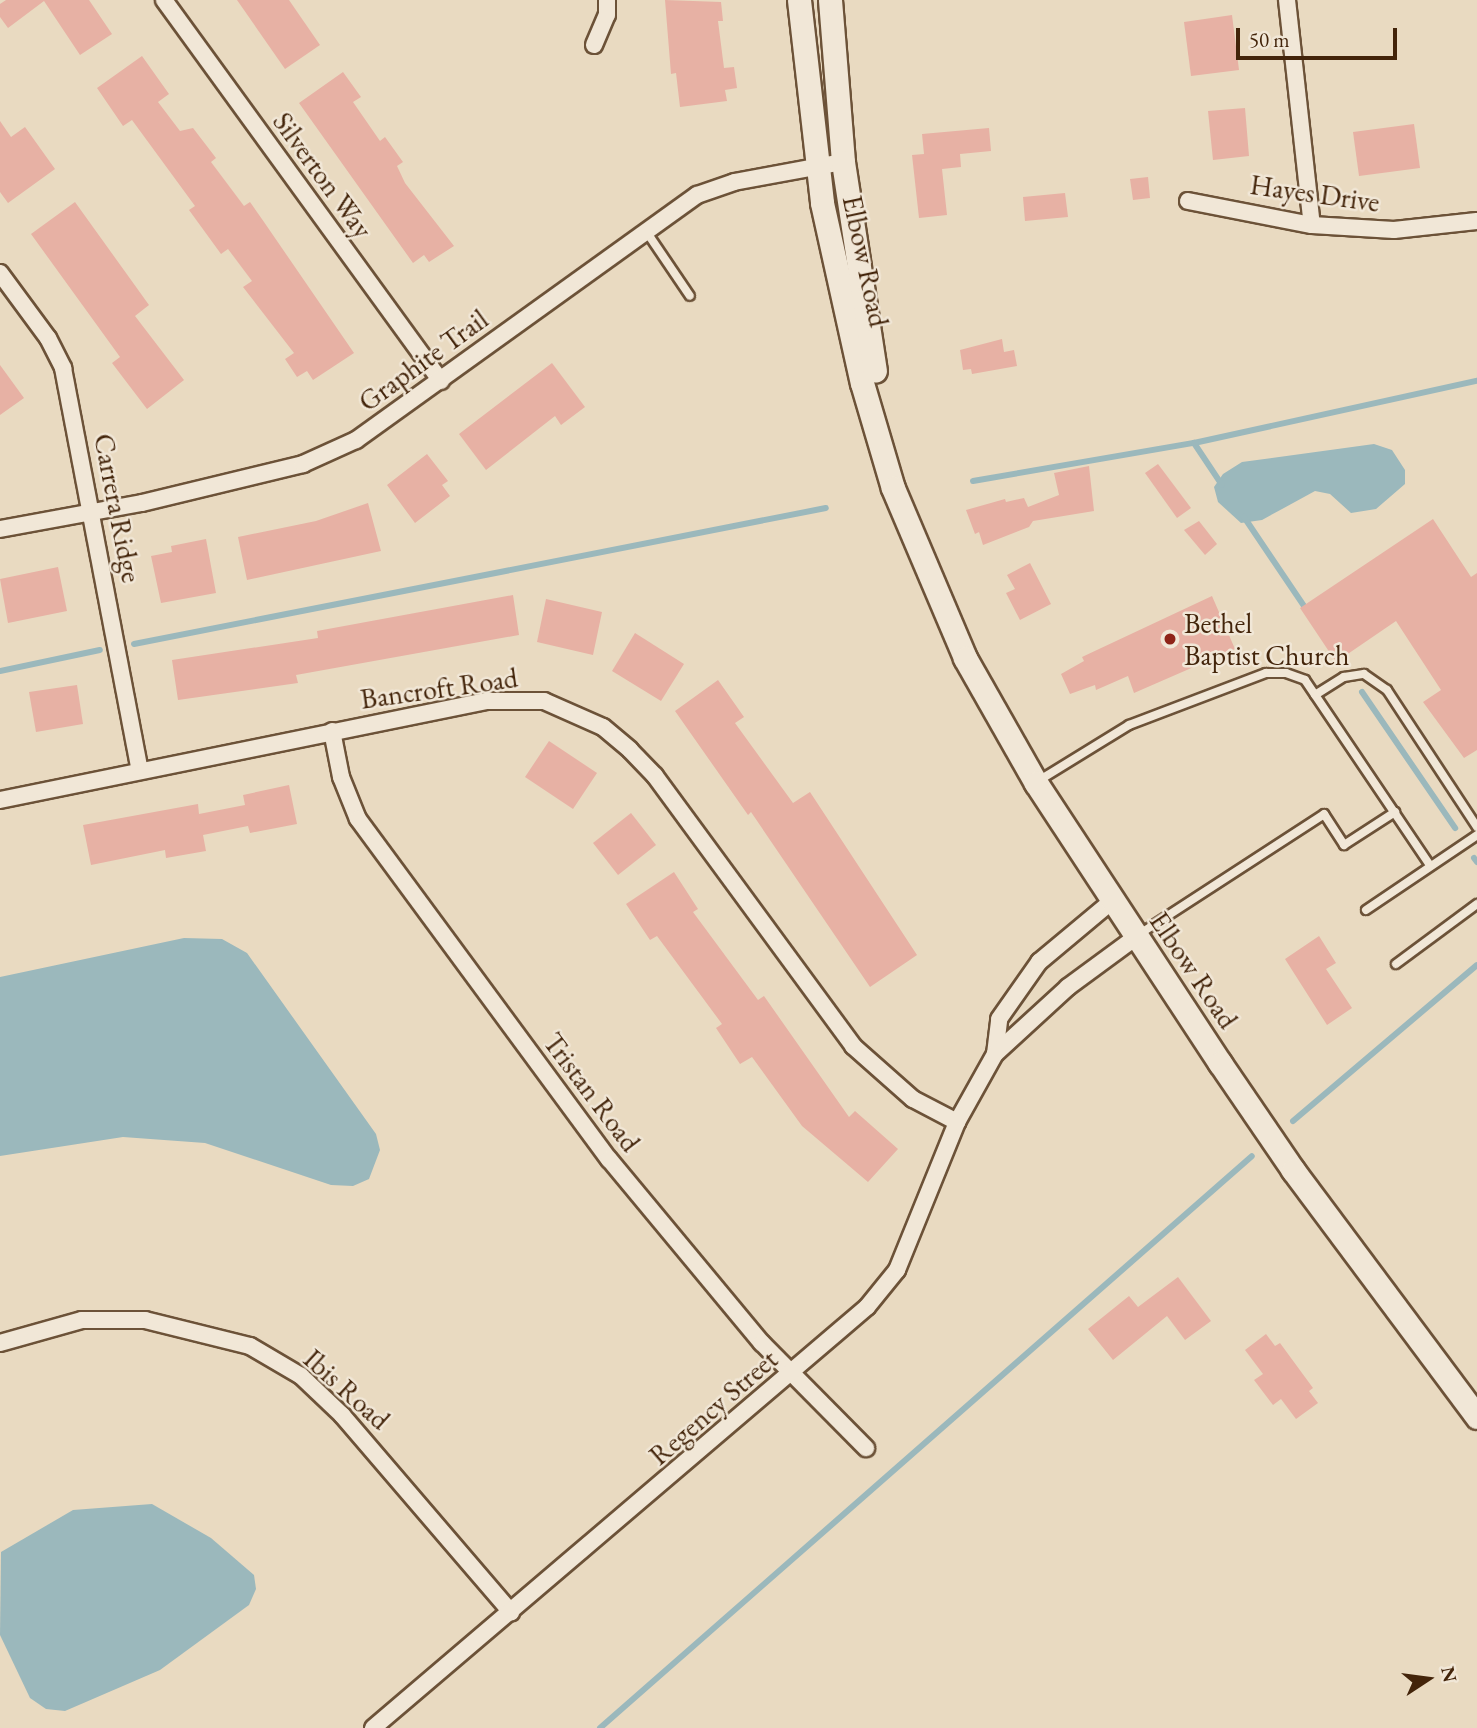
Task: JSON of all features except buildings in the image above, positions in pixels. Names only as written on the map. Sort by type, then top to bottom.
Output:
[{"type":"main road","name":"Elbow Road","points":[[799,0],[816,166],[862,383],[893,488],[965,658],[1036,783],[1293,1170],[1477,1417]]},
{"type":"main road","name":"Elbow Road","points":[[830,0],[843,162],[862,307],[905,483],[911,527]]},
{"type":"street","name":"Silverton Way","points":[[164,0],[440,381]]},
{"type":"street","points":[[594,45],[607,15],[607,0]]},
{"type":"street","points":[[1287,0],[1312,225]]},
{"type":"street","name":"Graphite Trail","points":[[0,529],[92,512],[303,464],[356,440],[646,231],[714,187],[843,162]]},
{"type":"street","name":"Hayes Drive","points":[[1188,201],[1312,225],[1394,230],[1477,220]]},
{"type":"street","name":"Carrera Ridge","points":[[0,273],[48,338],[63,368],[140,771]]},
{"type":"street","name":"Bancroft Road","points":[[0,800],[331,731],[512,699],[544,701],[603,726],[655,776],[853,1046],[913,1099],[957,1122]]},
{"type":"street","name":"Tristan Road","points":[[331,731],[341,777],[358,819],[400,879],[609,1159],[792,1374],[866,1448]]},
{"type":"street","name":"Regency Street","points":[[995,1054],[999,1019],[1039,962],[1112,901]]},
{"type":"street","name":"Regency Street","points":[[373,1728],[792,1374],[867,1307],[897,1270],[957,1122],[995,1054],[1068,987],[1136,937]]},
{"type":"street","name":"Ibis Road","points":[[0,1343],[82,1320],[145,1320],[250,1346],[301,1376],[342,1415],[511,1612]]},
{"type":"lane","points":[[646,231],[690,296]]},
{"type":"lane","points":[[1036,783],[1129,725],[1266,673],[1305,680],[1430,865]]},
{"type":"lane","points":[[1315,695],[1344,677],[1364,674],[1387,690],[1477,827]]},
{"type":"lane","points":[[1136,937],[1324,814],[1344,845],[1395,812]]},
{"type":"lane","points":[[1366,910],[1477,835]]},
{"type":"lane","points":[[1396,964],[1477,904]]},
{"type":"water","points":[[1374,444],[1392,450],[1405,470],[1405,484],[1376,509],[1351,513],[1330,494],[1315,491],[1262,520],[1241,523],[1218,502],[1214,487],[1223,474],[1242,462]]},
{"type":"water","points":[[184,938],[222,939],[247,953],[376,1134],[380,1150],[369,1179],[353,1186],[331,1185],[205,1143],[123,1137],[0,1156],[0,977]]},
{"type":"water","points":[[152,1504],[211,1538],[254,1575],[256,1589],[249,1605],[160,1670],[65,1711],[46,1709],[30,1698],[0,1635],[1,1552],[73,1510]]},
{"type":"waterway","points":[[973,481],[1194,443],[1477,381]]},
{"type":"waterway","points":[[1194,443],[1222,485]]},
{"type":"waterway","points":[[134,644],[826,508]]},
{"type":"waterway","points":[[1244,517],[1308,612]]},
{"type":"waterway","points":[[0,671],[100,650]]},
{"type":"waterway","points":[[1362,692],[1455,828]]},
{"type":"waterway","points":[[1474,858],[1477,862]]},
{"type":"waterway","points":[[1293,1121],[1477,965]]},
{"type":"waterway","points":[[600,1728],[1252,1156]]},
{"type":"place","name":"Bethel Baptist Church","points":[[1170,639]]}]
